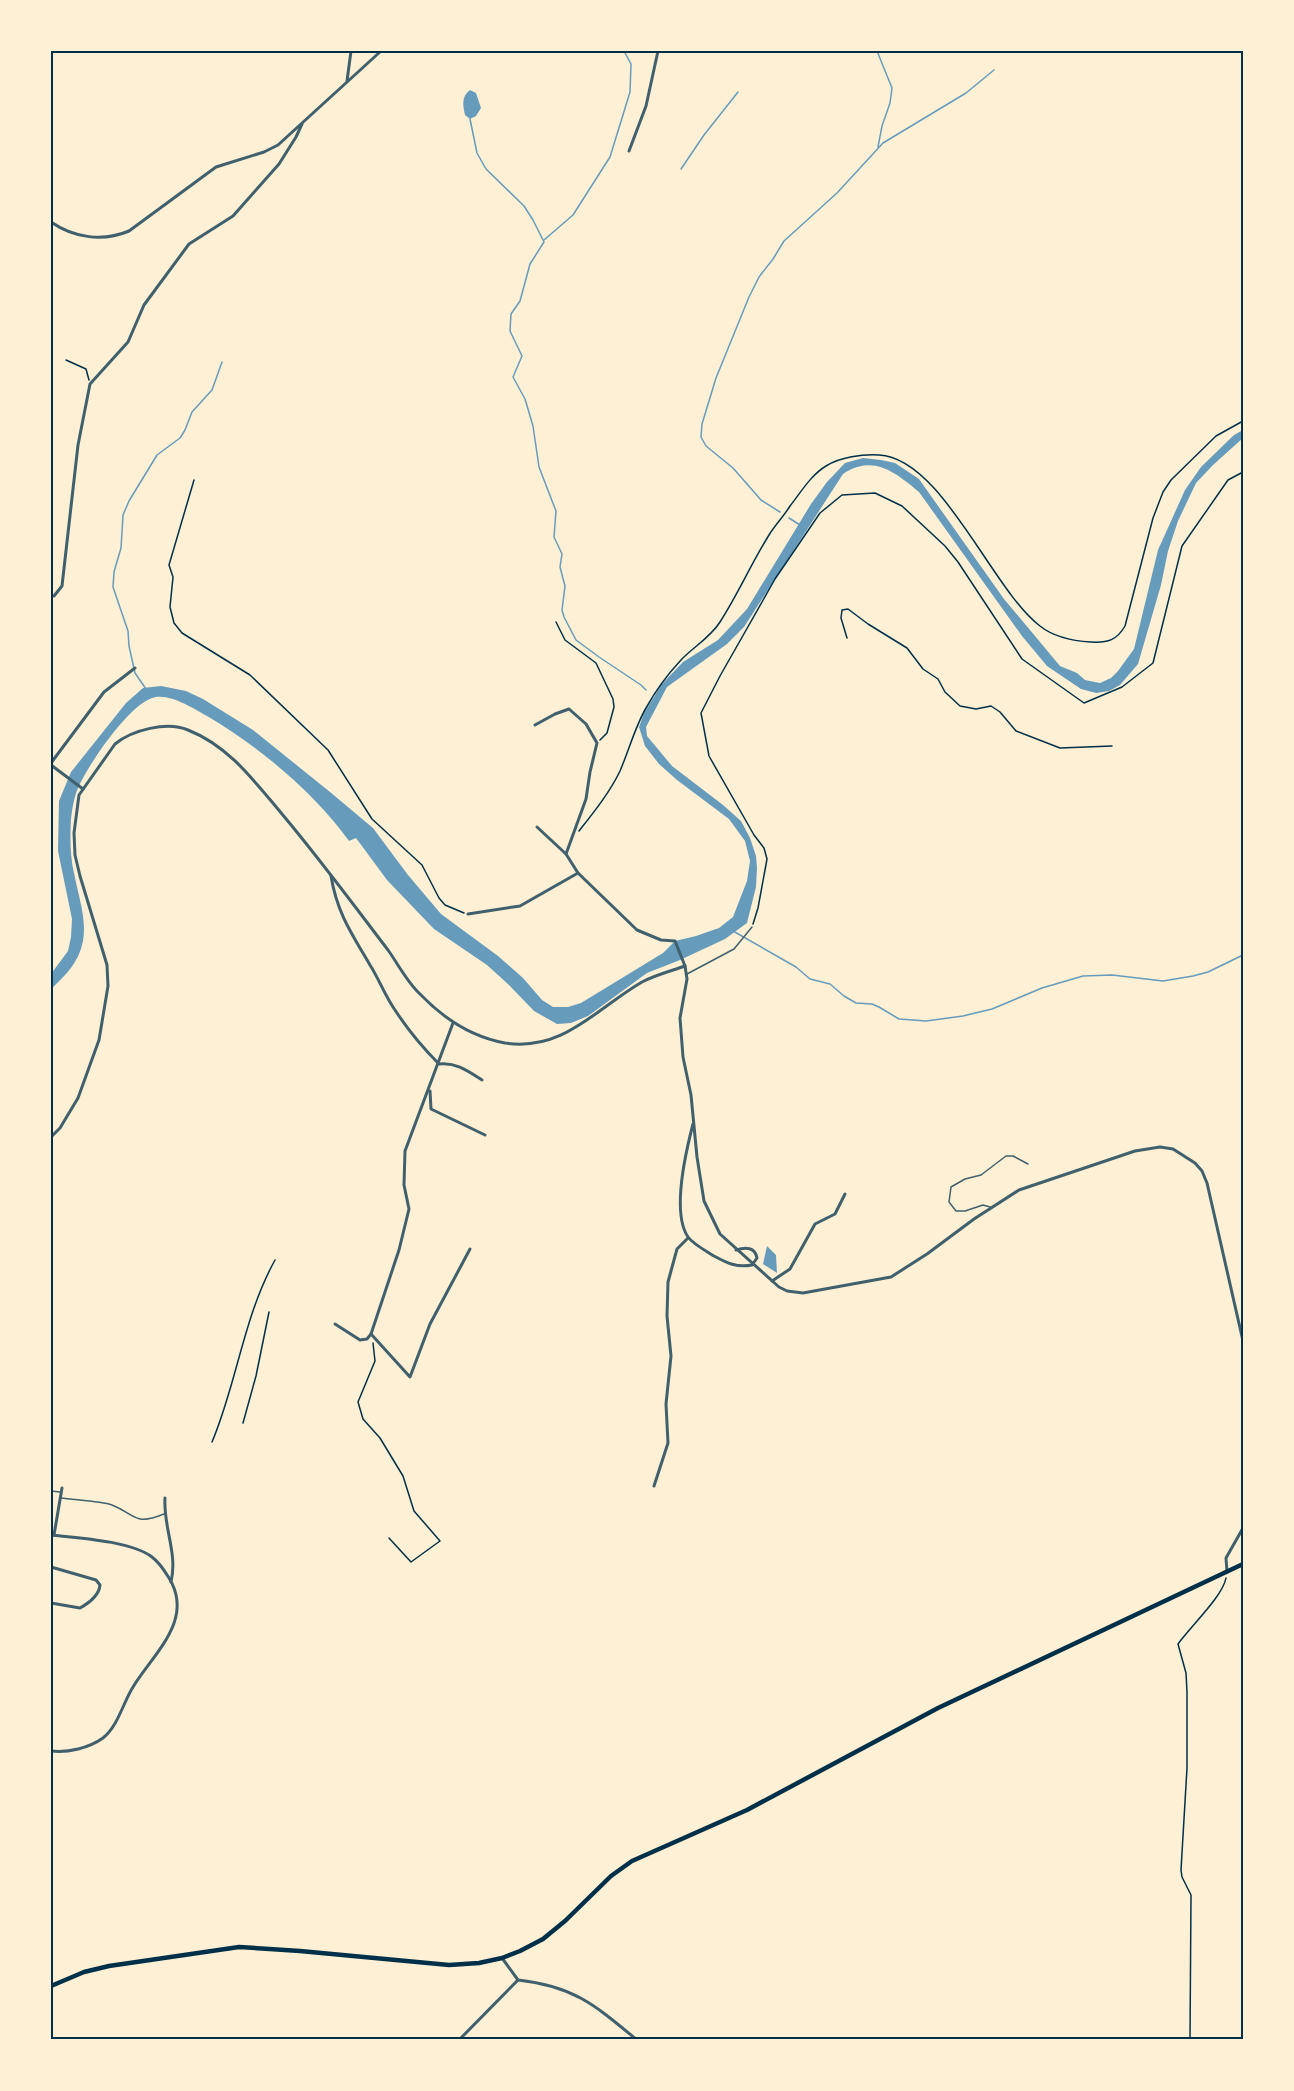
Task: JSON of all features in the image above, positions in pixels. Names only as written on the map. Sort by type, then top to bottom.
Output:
[{"type":"main road","points":[[51,1986],[84,1972],[109,1966],[239,1947],[448,1965],[479,1963],[502,1958],[543,1939],[611,1876],[632,1861],[747,1810],[938,1708],[1243,1564]]},
{"type":"street","points":[[347,83],[351,51]]},
{"type":"street","points":[[51,222],[67,232],[90,237],[126,233],[216,167],[269,150],[282,142],[381,51]]},
{"type":"street","points":[[629,151],[646,106],[658,51]]},
{"type":"street","points":[[51,596],[54,596],[62,586],[78,445],[90,384],[129,342],[144,305],[189,244],[233,216],[279,164],[302,124]]},
{"type":"street","points":[[81,788],[51,764],[104,692],[135,668]]},
{"type":"street","points":[[535,725],[555,714],[569,710],[586,724],[597,743],[586,799],[566,854]]},
{"type":"street","points":[[51,1137],[60,1128],[78,1098],[99,1040],[108,986],[107,965],[75,855],[77,802],[81,788],[116,744],[123,738],[160,727],[187,729],[215,744],[233,758],[289,822],[344,891],[419,994],[453,1023],[477,1035],[506,1043],[531,1043],[559,1037],[584,1023],[643,982],[685,966]]},
{"type":"street","points":[[537,827],[566,854],[578,873],[637,930],[661,940],[675,941],[686,974],[680,1018],[683,1057],[692,1095],[693,1122],[704,1201],[720,1234],[771,1282],[787,1292],[803,1293],[891,1277],[1019,1190],[1135,1151],[1160,1147],[1178,1152],[1195,1163],[1202,1171],[1207,1183],[1243,1341]]},
{"type":"street","points":[[468,914],[520,906],[578,873]]},
{"type":"street","points":[[330,874],[344,922],[372,967],[394,1009],[419,1044],[439,1064]]},
{"type":"street","points":[[335,1324],[360,1340],[367,1339],[371,1334],[410,1209],[404,1185],[405,1151],[423,1099],[430,1090],[453,1023]]},
{"type":"street","points":[[439,1064],[446,1063],[460,1067],[482,1080]]},
{"type":"street","points":[[430,1090],[431,1109],[485,1135]]},
{"type":"street","points":[[693,1122],[685,1153],[679,1199],[683,1226],[688,1238],[707,1252],[733,1266],[752,1265]]},
{"type":"street","points":[[771,1282],[790,1269],[815,1224],[835,1214],[845,1194]]},
{"type":"street","points":[[654,1486],[668,1443],[666,1404],[672,1356],[667,1316],[668,1282],[677,1249],[688,1238]]},
{"type":"street","points":[[371,1334],[410,1377],[430,1324],[470,1249]]},
{"type":"street","points":[[736,1250],[752,1249],[757,1258],[752,1265]]},
{"type":"street","points":[[51,1751],[81,1748],[105,1737],[140,1677],[164,1644],[177,1618],[175,1589],[159,1562],[142,1551],[121,1545],[52,1535],[61,1490]]},
{"type":"street","points":[[165,1498],[164,1514],[173,1552],[171,1582]]},
{"type":"street","points":[[1227,1572],[1226,1558],[1243,1528]]},
{"type":"street","points":[[51,1567],[96,1580],[100,1585],[93,1599],[80,1608],[51,1603]]},
{"type":"street","points":[[502,1958],[518,1980],[554,1986],[569,1992],[606,2015],[637,2040]]},
{"type":"street","points":[[459,2040],[518,1980]]},
{"type":"lane","points":[[686,974],[726,953],[742,940],[752,927]]},
{"type":"lane","points":[[991,1208],[983,1204],[965,1211],[956,1211],[949,1202],[951,1187],[965,1179],[981,1175],[1006,1156],[1013,1156],[1028,1164]]},
{"type":"lane","points":[[51,1491],[61,1490]]},
{"type":"lane","points":[[60,1498],[112,1505],[133,1518],[146,1520],[164,1514]]},
{"type":"lane","points":[[51,1510],[57,1511]]},
{"type":"path","points":[[66,360],[86,369],[90,384]]},
{"type":"path","points":[[570,840],[601,802],[619,773],[641,717],[661,683],[681,659],[719,624],[770,534],[807,482],[827,465],[858,456],[880,455],[898,460],[916,470],[929,482],[979,545],[1006,589],[1021,608],[1050,633],[1063,638],[1101,643],[1114,640],[1125,626],[1153,518],[1163,492],[1216,436],[1243,421]]},
{"type":"path","points":[[752,927],[767,859],[764,848],[742,816],[710,756],[701,713],[775,579],[820,513],[842,495],[875,493],[902,506],[945,546],[1022,659],[1084,703],[1122,687],[1153,663],[1182,546],[1228,480],[1243,472]]},
{"type":"path","points":[[194,480],[169,565],[172,577],[170,607],[174,623],[182,633],[250,675],[328,750],[372,819],[422,865],[439,898],[445,905],[468,914]]},
{"type":"path","points":[[847,638],[841,618],[842,610],[848,609],[856,613],[867,624],[906,648],[923,669],[938,679],[945,692],[960,706],[976,709],[992,706],[1016,731],[1060,748],[1112,746]]},
{"type":"path","points":[[556,622],[565,640],[596,663],[613,699],[614,707],[607,733],[597,743]]},
{"type":"path","points":[[212,1442],[220,1423],[251,1313],[261,1285],[275,1260]]},
{"type":"path","points":[[243,1423],[256,1376],[268,1312]]},
{"type":"path","points":[[371,1334],[375,1361],[358,1402],[363,1419],[380,1438],[404,1476],[414,1510],[440,1541],[411,1562],[388,1538]]},
{"type":"path","points":[[1190,2040],[1191,1895],[1181,1870],[1187,1692],[1186,1673],[1178,1644],[1226,1582],[1227,1572]]},
{"type":"water","points":[[470,90],[476,93],[481,108],[476,116],[470,119],[465,115],[463,105],[465,95]]},
{"type":"water","points":[[1243,430],[1243,438],[1196,483],[1178,521],[1138,664],[1120,685],[1109,691],[1096,693],[1081,689],[1047,666],[1022,636],[919,492],[883,468],[864,466],[843,474],[744,627],[727,644],[667,687],[646,727],[647,736],[672,766],[741,821],[750,838],[757,868],[756,887],[747,923],[725,939],[647,973],[588,1016],[571,1023],[557,1024],[534,1011],[487,965],[434,929],[387,880],[356,838],[349,841],[320,805],[284,771],[246,741],[207,716],[165,697],[152,698],[132,712],[90,765],[77,792],[71,819],[71,846],[83,916],[83,941],[75,962],[51,989],[51,974],[68,951],[72,919],[58,851],[59,801],[71,772],[126,703],[143,688],[161,686],[186,691],[203,699],[253,730],[330,792],[373,828],[441,914],[498,956],[523,978],[542,1000],[553,1007],[568,1007],[581,1003],[663,953],[675,941],[719,928],[733,917],[747,881],[750,861],[745,841],[729,819],[659,764],[645,746],[639,727],[644,713],[662,684],[683,662],[718,640],[747,609],[811,504],[845,463],[863,458],[895,463],[919,479],[1004,599],[1060,666],[1077,673],[1085,680],[1100,683],[1111,678],[1118,671],[1134,649],[1158,550],[1185,490],[1201,467],[1234,435]]},
{"type":"water","points":[[767,1246],[776,1255],[777,1273],[763,1264]]},
{"type":"waterway","points":[[544,240],[573,215],[610,157],[630,92],[631,64],[624,51]]},
{"type":"waterway","points":[[877,51],[892,88],[878,147]]},
{"type":"waterway","points":[[780,512],[761,500],[733,468],[706,446],[701,437],[702,424],[716,378],[749,297],[759,277],[784,241],[837,193],[883,143],[966,93],[994,70]]},
{"type":"waterway","points":[[681,169],[738,92]]},
{"type":"waterway","points":[[470,119],[477,153],[486,169],[524,206],[544,242],[530,264],[520,301],[511,314],[510,331],[522,356],[513,377],[525,399],[533,426],[539,467],[556,511],[554,537],[562,554],[560,567],[565,586],[562,610],[564,617],[576,640],[646,690]]},
{"type":"waterway","points":[[146,689],[135,673],[128,631],[113,587],[114,572],[121,548],[123,515],[157,455],[180,438],[192,412],[212,390],[222,362]]},
{"type":"waterway","points":[[789,518],[800,525]]},
{"type":"waterway","points":[[733,931],[796,967],[810,979],[830,984],[856,1003],[872,1004],[899,1019],[926,1021],[992,1009],[1042,988],[1083,976],[1112,975],[1163,981],[1208,972],[1243,955]]}]
